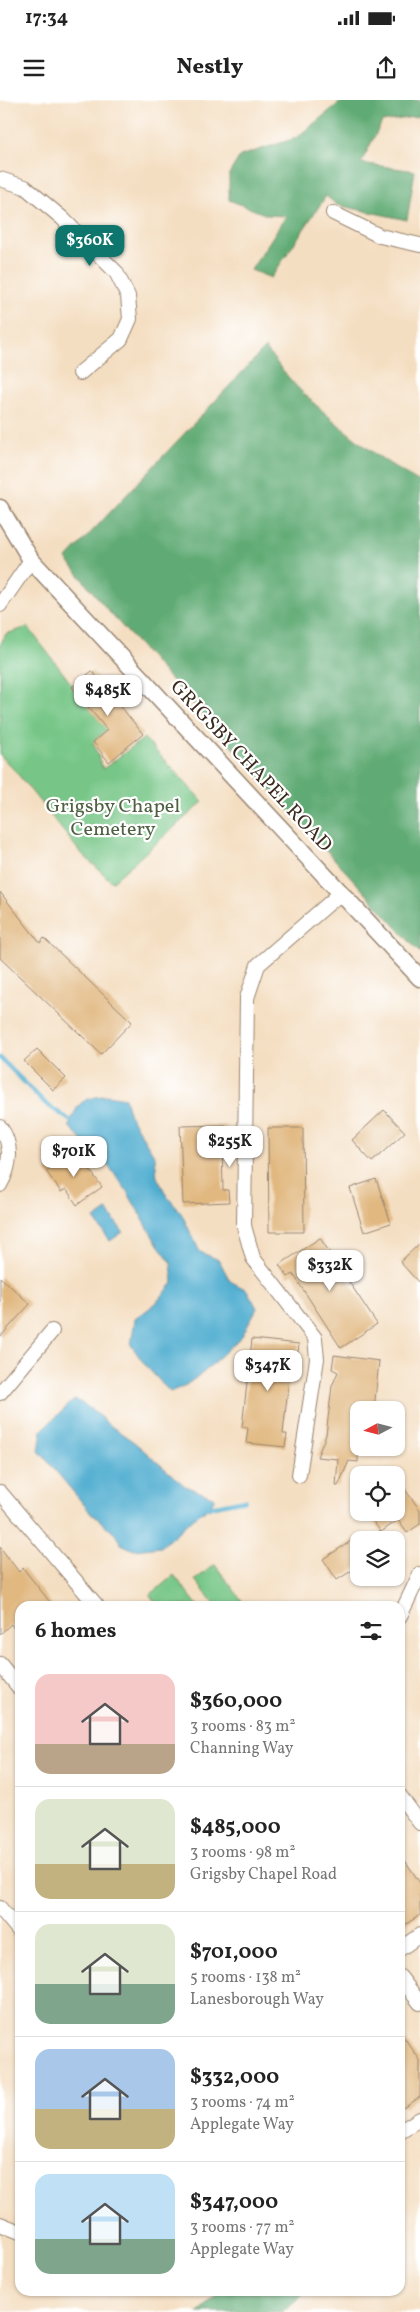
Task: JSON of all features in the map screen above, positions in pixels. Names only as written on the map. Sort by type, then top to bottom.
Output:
[{"type":"street","points":[[0,178],[25,187],[62,218],[116,272],[128,296],[130,319],[122,339],[80,373]]},
{"type":"street","points":[[333,213],[380,236],[420,245]]},
{"type":"street","name":"GRIGSBY CHAPEL ROAD","points":[[0,508],[31,560],[420,978]]},
{"type":"street","points":[[0,605],[31,560]]},
{"type":"street","points":[[299,1475],[317,1359],[314,1338],[253,1258],[244,1226],[247,998],[258,965],[342,892]]},
{"type":"street","points":[[0,1127],[7,1136],[10,1153],[2,1176]]},
{"type":"street","points":[[0,1393],[52,1331]]},
{"type":"street","points":[[0,1492],[93,1601]]},
{"type":"street","points":[[405,1606],[420,1574]]},
{"type":"street","points":[[0,1664],[15,1683]]},
{"type":"street","points":[[405,1803],[420,1823]]},
{"type":"street","points":[[0,1908],[15,1926]]},
{"type":"street","points":[[405,1946],[420,1935]]},
{"type":"street","points":[[405,1984],[420,2004]]},
{"type":"street","points":[[405,2128],[420,2119]]},
{"type":"street","points":[[0,2224],[15,2230]]},
{"type":"green space","points":[[343,100],[420,100],[420,116],[382,122],[361,163],[415,171],[407,220],[337,205],[326,196],[271,278],[251,270],[286,216],[267,215],[229,200],[229,174],[240,156],[296,138]]},
{"type":"green space","points":[[265,348],[297,387],[329,417],[388,463],[420,482],[420,953],[110,613],[66,559]]},
{"type":"green space","name":"Grigsby Chapel Cemetery","points":[[28,627],[96,716],[114,724],[93,742],[103,769],[144,738],[203,802],[112,882],[80,852],[16,772],[0,755],[0,645],[6,634]]},
{"type":"green space","points":[[215,1565],[242,1601],[212,1601],[195,1580]]},
{"type":"green space","points":[[174,1575],[194,1601],[154,1601],[150,1595]]},
{"type":"green space","points":[[216,2296],[301,2296],[283,2312],[198,2312]]},
{"type":"water","points":[[109,1095],[125,1098],[130,1116],[155,1157],[157,1177],[167,1196],[181,1213],[200,1252],[219,1260],[230,1281],[247,1290],[257,1308],[242,1336],[204,1372],[186,1385],[170,1392],[145,1365],[131,1345],[135,1319],[155,1304],[173,1283],[171,1262],[156,1242],[125,1188],[101,1156],[81,1140],[69,1126],[82,1102]]},
{"type":"water","points":[[107,1210],[123,1232],[110,1241],[94,1219]]},
{"type":"water","points":[[75,1399],[134,1442],[185,1486],[215,1498],[210,1507],[191,1520],[161,1547],[134,1550],[121,1544],[115,1534],[91,1513],[39,1451],[42,1430]]},
{"type":"building","points":[[92,671],[143,734],[109,762],[93,742],[107,730],[72,687]]},
{"type":"building","points":[[0,892],[40,943],[44,938],[132,1022],[101,1054],[0,958]]},
{"type":"building","points":[[37,1049],[66,1078],[53,1090],[24,1061]]},
{"type":"building","points":[[384,1110],[405,1132],[372,1162],[352,1140]]},
{"type":"building","points":[[226,1125],[226,1139],[222,1139],[223,1190],[228,1190],[229,1202],[183,1204],[180,1126]]},
{"type":"building","points":[[268,1128],[303,1128],[304,1232],[269,1232]]},
{"type":"building","points":[[76,1150],[102,1187],[77,1205],[66,1189],[61,1192],[46,1171]]},
{"type":"building","points":[[376,1179],[391,1223],[364,1232],[350,1188]]},
{"type":"building","points":[[320,1238],[377,1324],[341,1348],[293,1274],[288,1277],[279,1265]]},
{"type":"building","points":[[420,1243],[420,1284],[400,1262]]},
{"type":"building","points":[[0,1277],[30,1304],[0,1337]]},
{"type":"building","points":[[252,1339],[299,1344],[297,1360],[291,1359],[283,1434],[287,1434],[285,1447],[246,1443],[248,1428],[242,1427]]},
{"type":"building","points":[[334,1355],[379,1361],[375,1401],[350,1401],[350,1456],[358,1456],[358,1462],[349,1461],[338,1486],[336,1486],[338,1459],[317,1457],[326,1435],[332,1386],[338,1372],[332,1369]]},
{"type":"building","points":[[405,1489],[420,1510],[420,1524],[407,1533],[399,1521],[405,1521]]},
{"type":"building","points":[[373,1521],[397,1521],[382,1531],[380,1531]]},
{"type":"building","points":[[350,1542],[350,1572],[337,1580],[323,1559]]},
{"type":"building","points":[[0,1547],[19,1572],[23,1568],[49,1601],[15,1601],[15,1630],[11,1624],[0,1634]]},
{"type":"building","points":[[405,1860],[420,1883],[420,1915],[405,1925]]},
{"type":"building","points":[[405,2039],[420,2060],[420,2097],[405,2107]]},
{"type":"waterway","points":[[0,1058],[46,1104],[71,1121]]},
{"type":"waterway","points":[[210,1507],[245,1500]]}]
